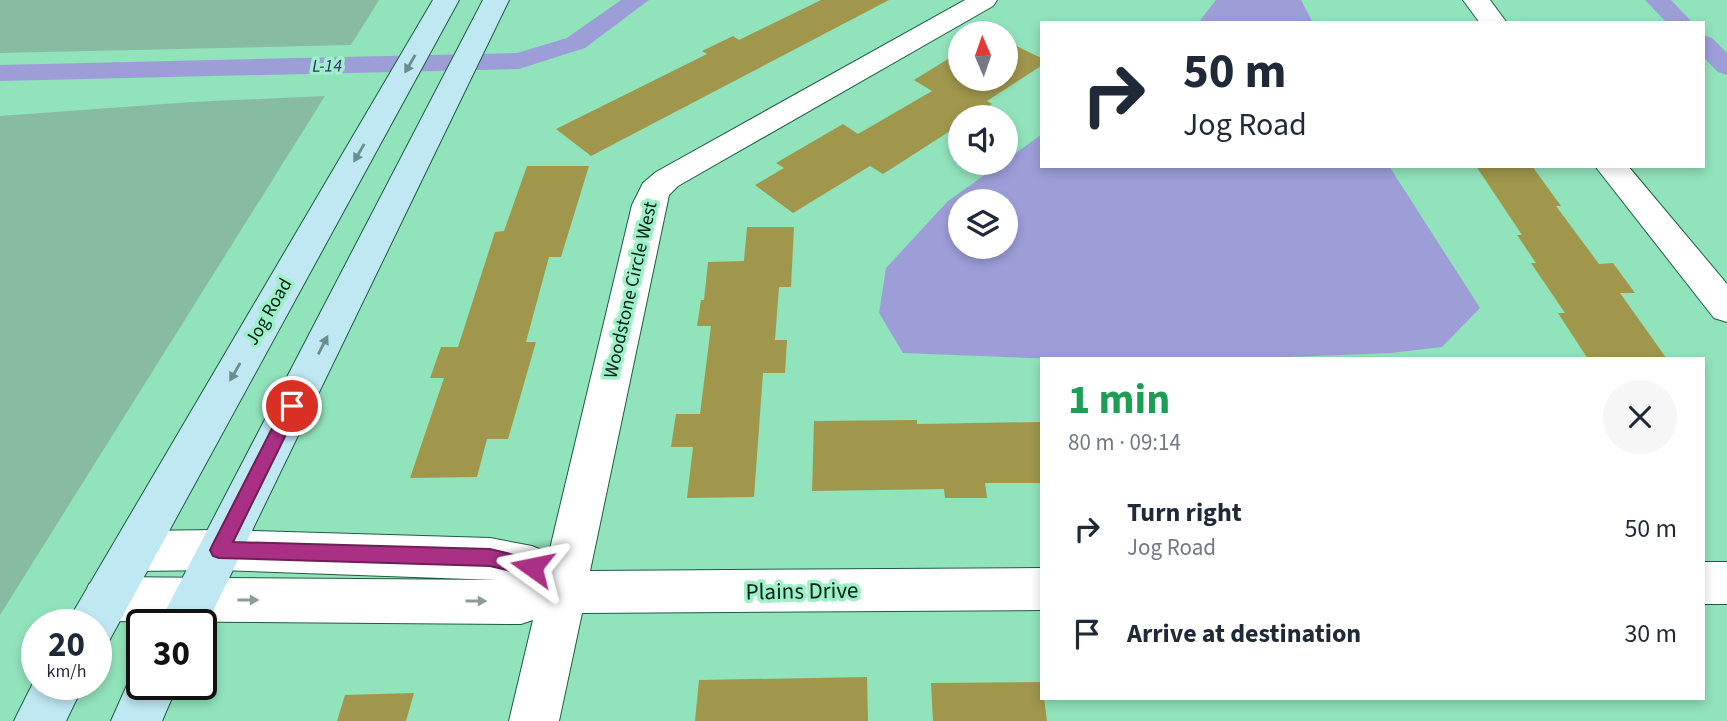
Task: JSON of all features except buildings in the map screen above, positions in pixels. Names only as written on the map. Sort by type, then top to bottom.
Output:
[{"type":"main road","name":"Jog Road","points":[[101,609],[446,0]]},
{"type":"main road","points":[[190,609],[496,0]]},
{"type":"main road","points":[[39,721],[50,700]]},
{"type":"main road","points":[[136,721],[146,700]]},
{"type":"street","name":"Woodstone Circle West","points":[[534,721],[649,205],[655,191],[667,179],[984,0]]},
{"type":"street","points":[[1476,0],[1492,21]]},
{"type":"street","points":[[1613,168],[1727,309]]},
{"type":"street","points":[[134,551],[219,550],[490,558],[532,567],[562,590]]},
{"type":"street","points":[[1705,583],[1727,583]]},
{"type":"street","name":"Plains Drive","points":[[217,611],[521,601],[562,590],[607,593],[1040,589]]},
{"type":"green space","points":[[0,0],[379,0],[351,45],[0,53]]},
{"type":"green space","points":[[325,96],[0,615],[0,116],[192,102]]},
{"type":"water","points":[[1216,0],[1301,0],[1312,21],[1200,21]]},
{"type":"water","points":[[1040,136],[1040,168],[1390,168],[1480,308],[1442,347],[1391,353],[1288,357],[1040,358],[903,353],[879,313],[886,268],[948,201],[948,259],[1018,259],[1018,189],[965,189],[985,175],[1018,175],[1018,151]]},
{"type":"waterway","name":"L-14","points":[[0,73],[519,61],[576,43],[637,0]]},
{"type":"waterway","points":[[1657,0],[1679,21]]},
{"type":"waterway","points":[[1705,45],[1727,67]]},
{"type":"route","points":[[292,406],[219,550],[490,558],[532,567]]}]
